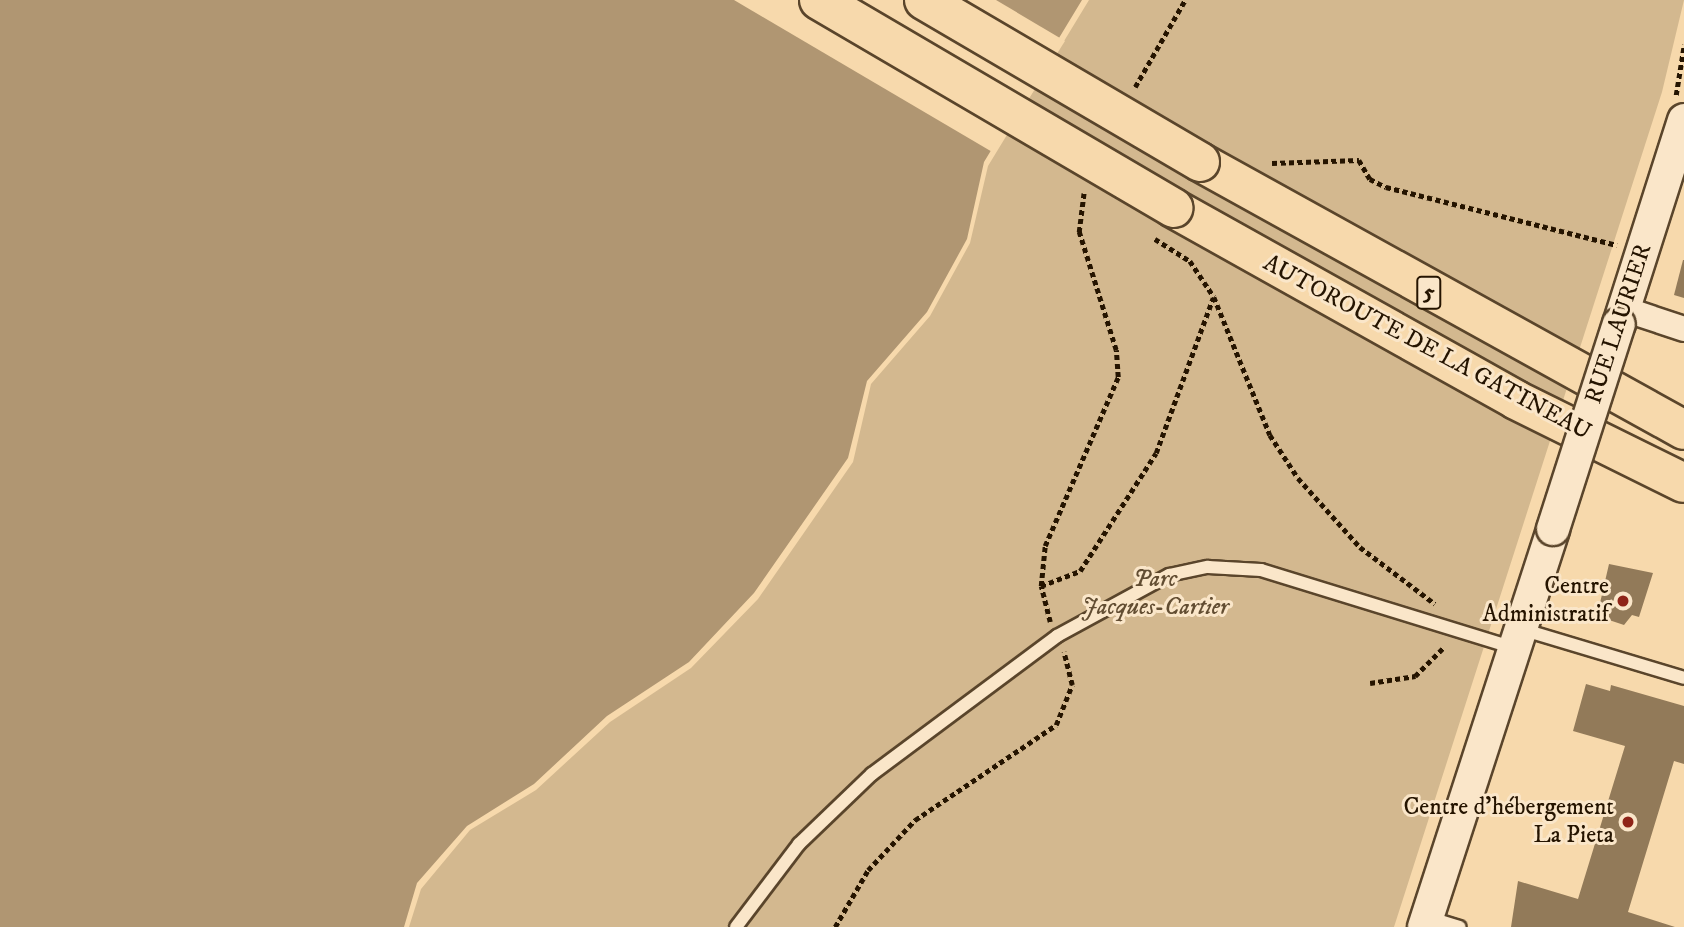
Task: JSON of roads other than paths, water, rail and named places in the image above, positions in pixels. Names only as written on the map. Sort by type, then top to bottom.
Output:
[{"type":"highway","name":"AUTOROUTE DE LA GATINEAU","points":[[819,0],[1164,224],[1684,483]]},
{"type":"highway","name":"AUTOROUTE DE LA GATINEAU","points":[[924,0],[1200,162],[1684,430]]},
{"type":"highway","points":[[1516,400],[1684,512]]},
{"type":"street","name":"RUE LAURIER","points":[[1425,922],[1684,120]]},
{"type":"street","points":[[1621,316],[1684,329]]},
{"type":"lane","points":[[736,927],[799,844],[872,774],[1057,636],[1169,575],[1208,566],[1261,570],[1518,638],[1684,678]]},
{"type":"lane","points":[[1425,922],[1460,927]]},
{"type":"place","name":"Centre Administratif","points":[[1623,601]]},
{"type":"place","name":"Centre d'hébergement La Pieta","points":[[1628,822]]},
{"type":"park label","name":"Parc Jacques-Cartier","points":[[1155,594]]}]
